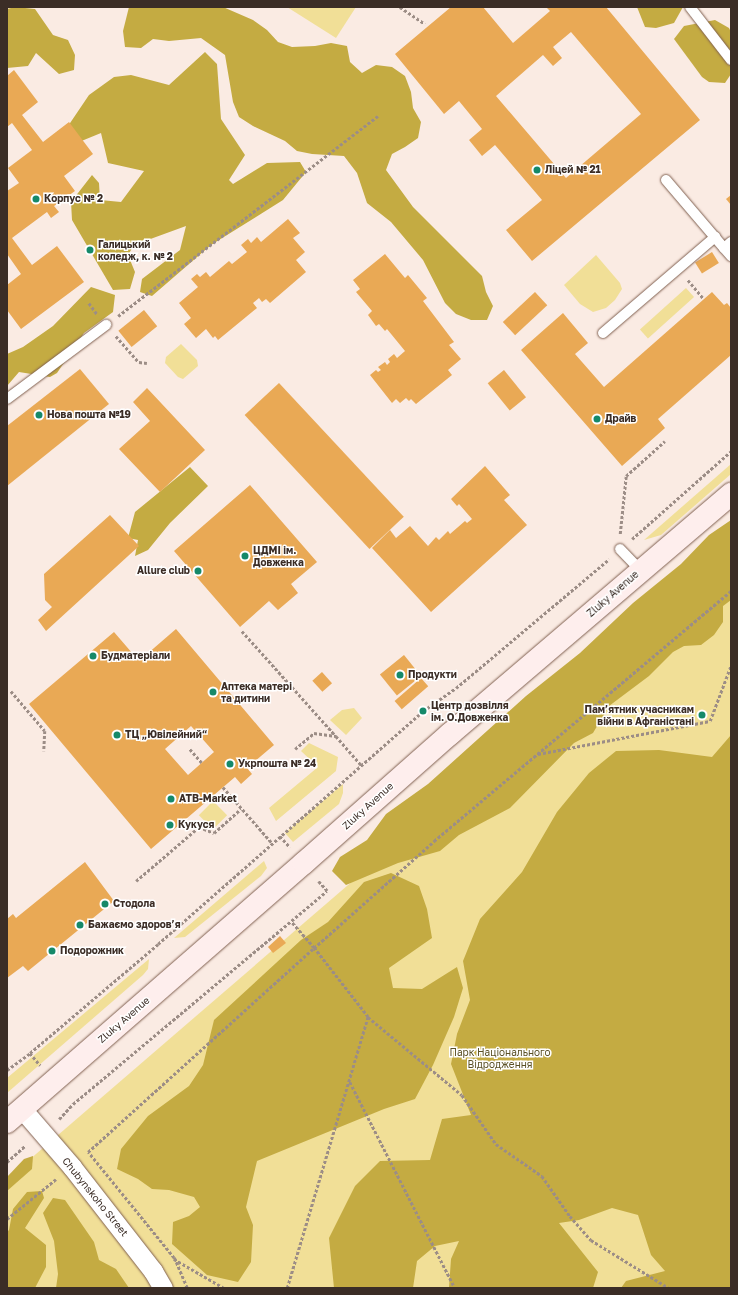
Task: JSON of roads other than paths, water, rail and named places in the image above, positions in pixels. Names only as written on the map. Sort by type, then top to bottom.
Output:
[{"type":"main road","name":"Zluky Avenue","points":[[14,1115],[450,734],[731,494]]},
{"type":"street","name":"Chubynskoho Street","points":[[14,1115],[72,1166],[153,1271],[163,1288]]},
{"type":"lane","points":[[690,7],[731,60]]},
{"type":"lane","points":[[666,180],[715,237],[727,245],[731,256]]},
{"type":"lane","points":[[603,333],[715,237]]},
{"type":"lane","points":[[7,399],[106,325]]},
{"type":"lane","points":[[620,545],[641,571]]},
{"type":"place","name":"Ліцей № 21","points":[[537,170]]},
{"type":"place","name":"Корпус № 2","points":[[36,199]]},
{"type":"place","name":"Галицький коледж, к. № 2","points":[[90,250]]},
{"type":"place","name":"Нова пошта №19","points":[[39,415]]},
{"type":"place","name":"Драйв","points":[[597,419]]},
{"type":"place","name":"ЦДМІ ім. Довженка","points":[[245,556]]},
{"type":"place","name":"Allure club","points":[[198,571]]},
{"type":"place","name":"Будматеріали","points":[[93,656]]},
{"type":"place","name":"Продукти","points":[[400,675]]},
{"type":"place","name":"Аптека матері та дитини","points":[[213,692]]},
{"type":"place","name":"Центр дозвілля ім. О.Довженка","points":[[423,711]]},
{"type":"place","name":"Пам’ятник учасникам війни в Афганістані","points":[[702,715]]},
{"type":"place","name":"ТЦ „Ювілейний“","points":[[117,735]]},
{"type":"place","name":"Укрпошта № 24","points":[[230,764]]},
{"type":"place","name":"ATB-Market","points":[[171,799]]},
{"type":"place","name":"Кукуся","points":[[170,825]]},
{"type":"place","name":"Стодола","points":[[105,904]]},
{"type":"place","name":"Бажаємо здоров’я","points":[[80,925]]},
{"type":"place","name":"Подорожник","points":[[52,951]]},
{"type":"park label","name":"Парк Національного Відродження","points":[[500,1058]]}]
